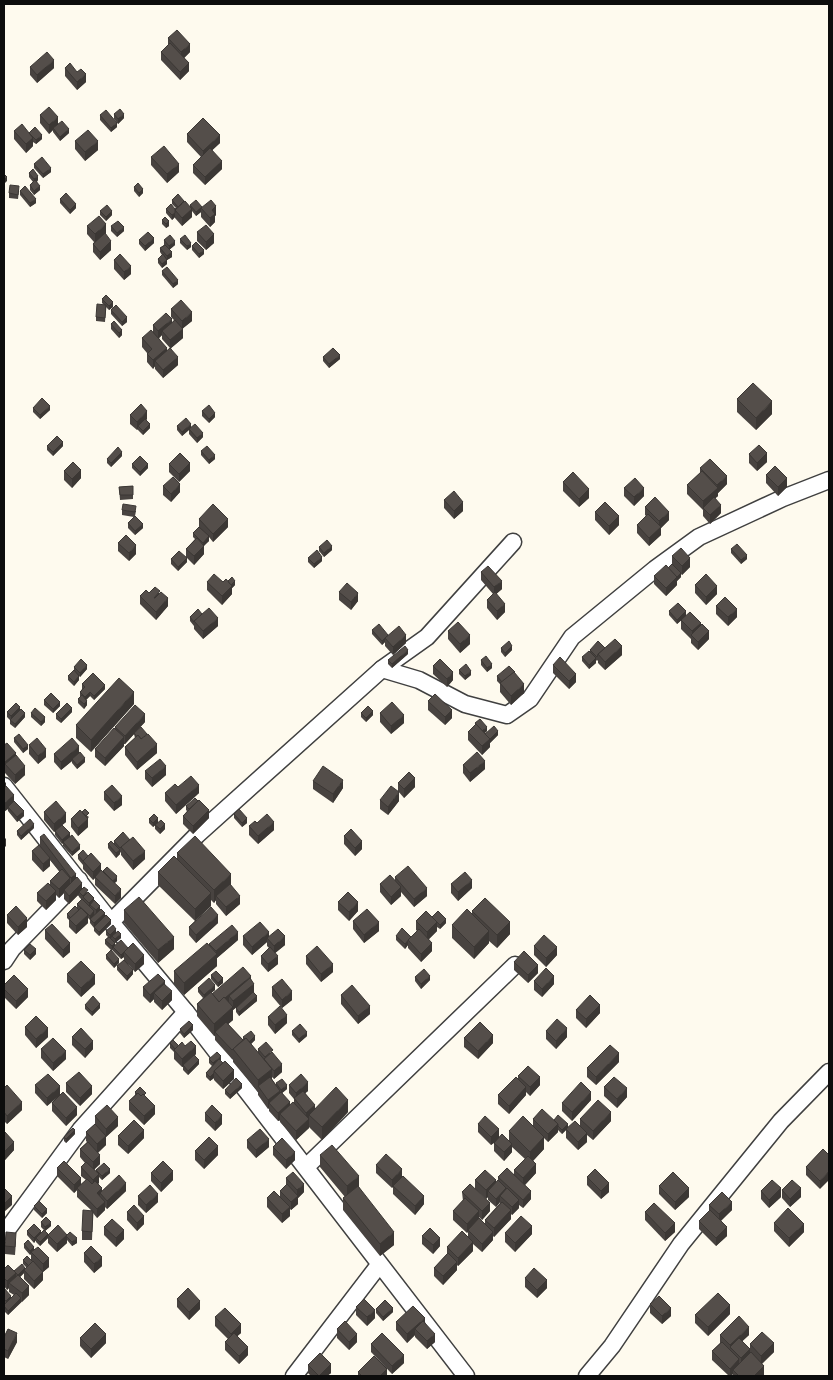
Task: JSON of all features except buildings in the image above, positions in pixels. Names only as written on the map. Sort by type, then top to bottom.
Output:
[{"type":"street","points":[[382,669],[419,680],[465,704],[507,715],[530,699],[572,637],[655,569],[699,536],[783,498],[829,480]]},
{"type":"street","points":[[111,922],[197,835],[382,669],[427,637],[513,542]]},
{"type":"street","points":[[4,786],[111,922],[186,1012],[466,1376]]},
{"type":"street","points":[[4,961],[12,950],[79,880]]},
{"type":"street","points":[[306,1168],[515,966]]},
{"type":"street","points":[[4,1234],[81,1129],[186,1012]]},
{"type":"street","points":[[586,1376],[612,1346],[680,1244],[781,1121],[829,1072]]},
{"type":"street","points":[[294,1376],[379,1265]]}]
